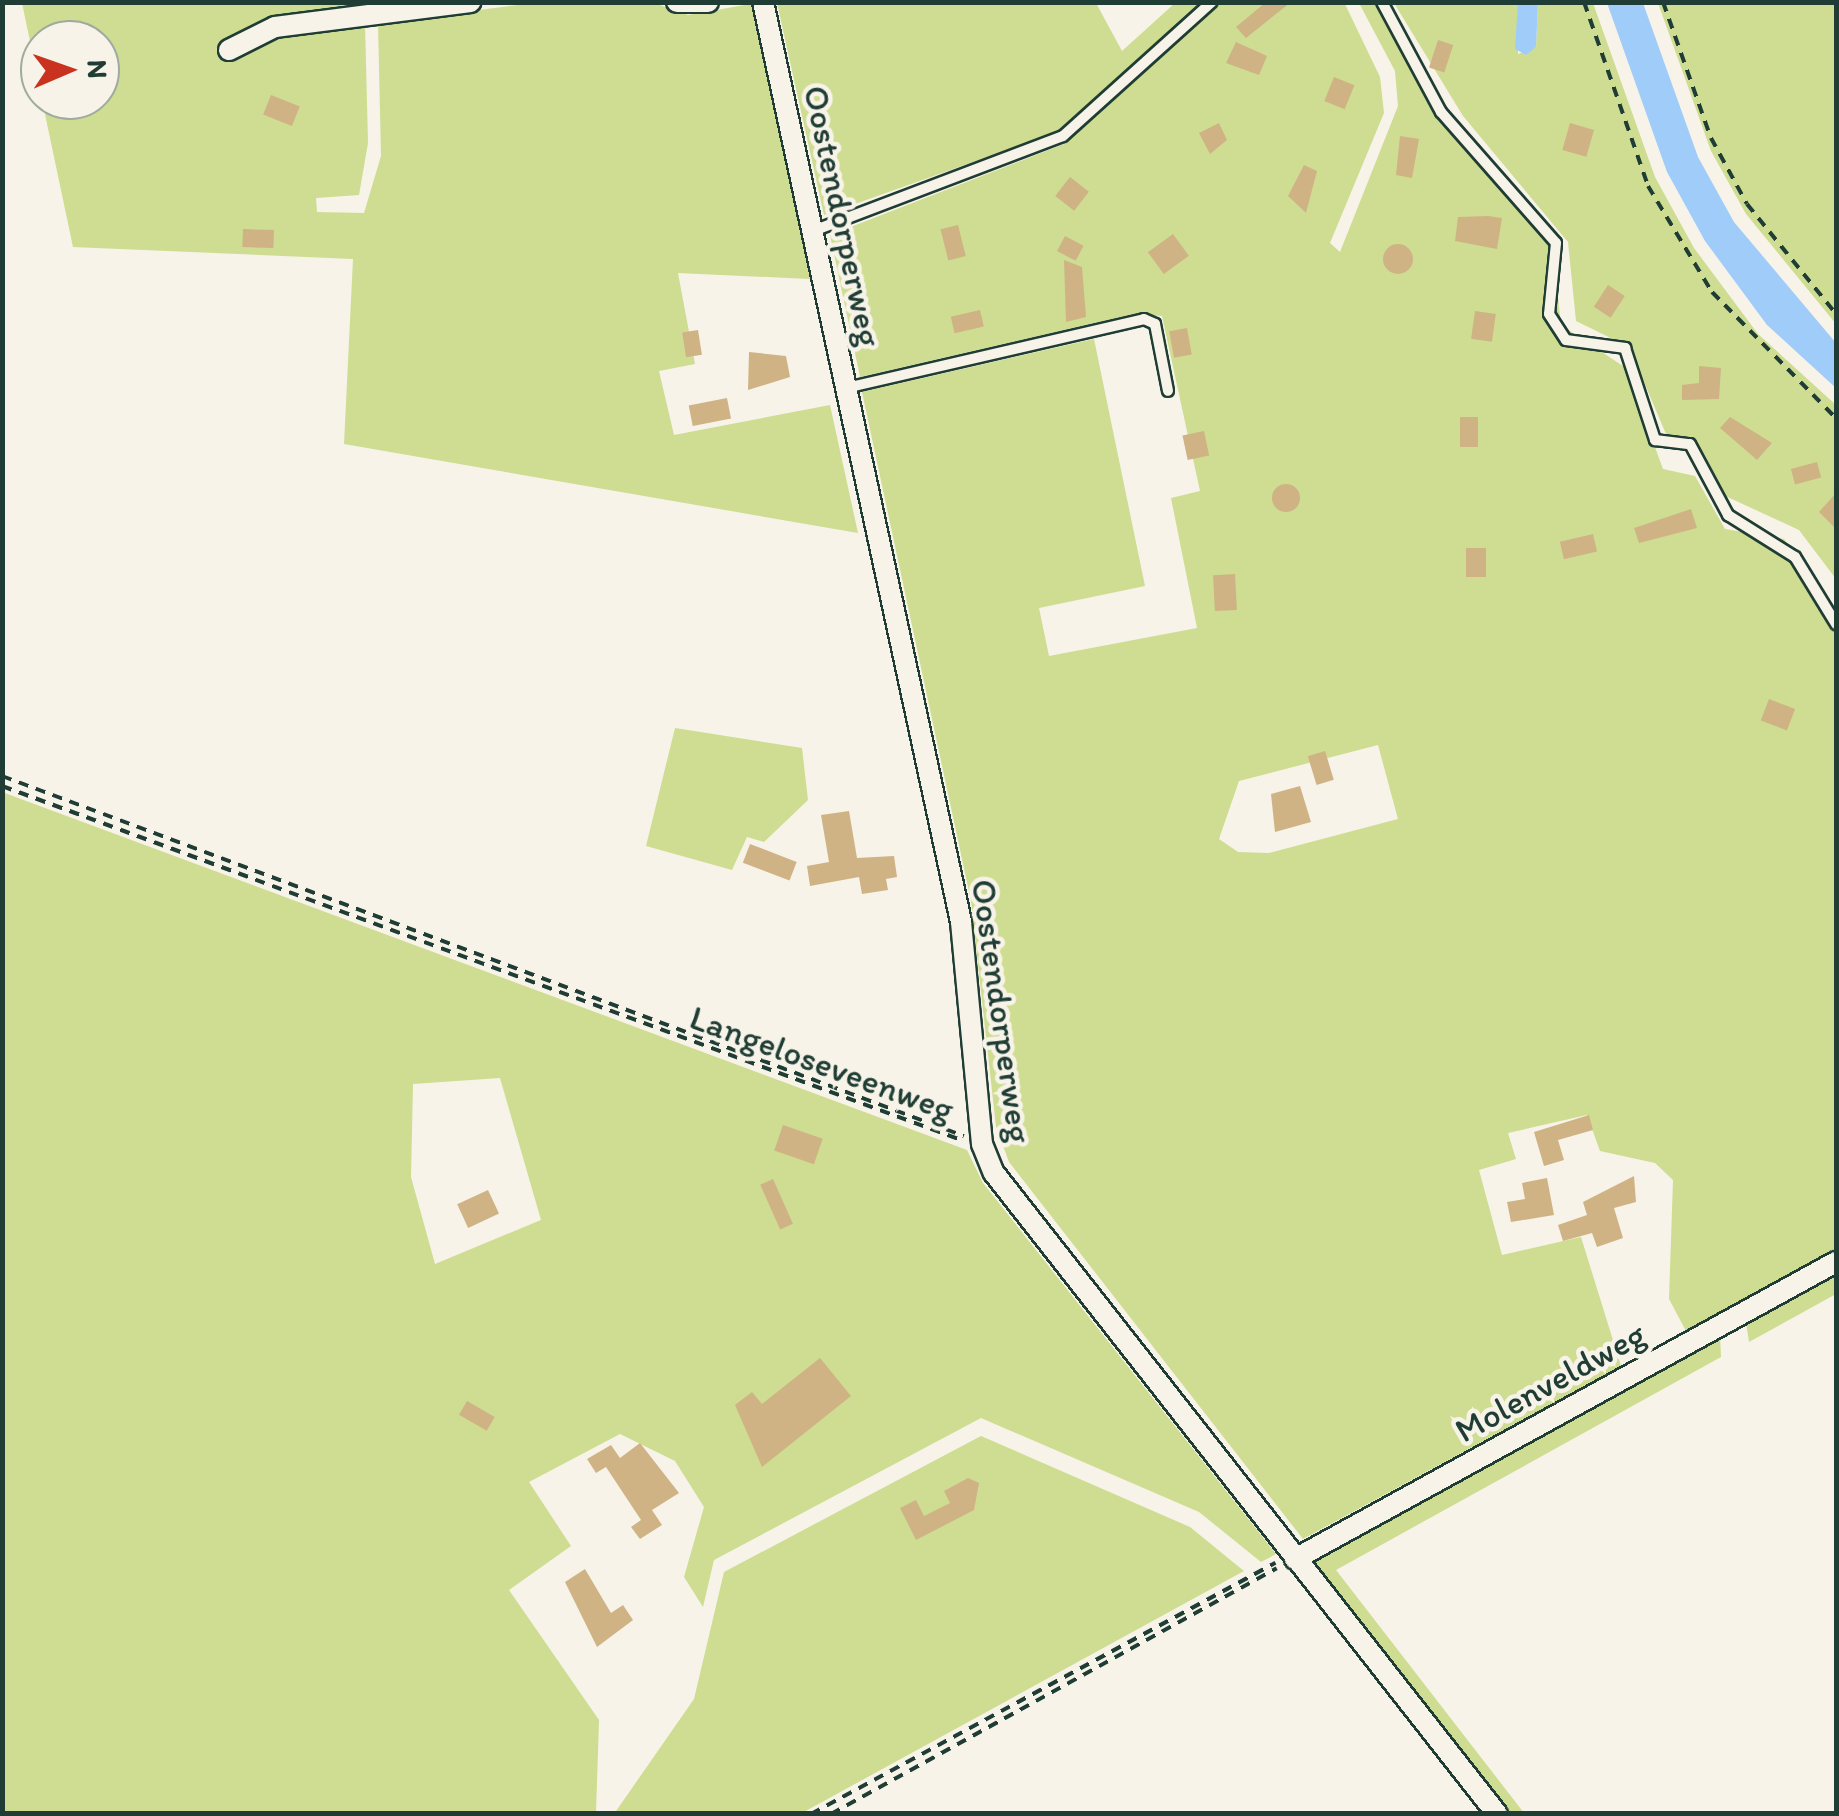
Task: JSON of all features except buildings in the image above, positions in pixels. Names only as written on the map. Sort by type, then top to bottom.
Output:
[{"type":"street","points":[[229,50],[276,27],[470,2]]},
{"type":"street","points":[[677,2],[708,2]]},
{"type":"street","name":"Oostendorperweg","points":[[764,2],[961,922],[982,1144],[994,1173],[1497,1814]]},
{"type":"street","name":"Molenveldweg","points":[[1294,1559],[1836,1262]]},
{"type":"lane","points":[[812,231],[1063,136],[1212,2]]},
{"type":"lane","points":[[1382,2],[1441,112],[1556,243],[1549,314],[1566,340],[1625,348],[1655,440],[1690,444],[1728,515],[1795,557],[1836,624]]},
{"type":"lane","points":[[846,388],[1144,319],[1155,324],[1168,391]]},
{"type":"path","points":[[1584,2],[1658,201],[1712,292],[1836,418]]},
{"type":"path","points":[[1663,2],[1711,138],[1747,204],[1836,314]]},
{"type":"path","name":"Langeloseveenweg","points":[[2,776],[982,1144]]},
{"type":"path","name":"Langeloseveenweg","points":[[2,786],[982,1144]]},
{"type":"path","points":[[811,1814],[1266,1566],[1294,1559]]},
{"type":"path","points":[[831,1814],[1294,1559]]},
{"type":"green space","points":[[540,2],[654,3],[688,15],[756,3],[810,279],[678,273],[695,364],[659,371],[674,435],[830,405],[858,533],[344,444],[353,259],[73,247],[46,120],[120,120],[120,20],[26,20],[22,3],[413,3],[264,21],[216,49],[232,56],[264,38],[365,24],[368,143],[359,195],[316,198],[317,212],[364,213],[381,156],[378,23]]},
{"type":"green space","points":[[1344,2],[1380,77],[1384,113],[1330,243],[1340,252],[1398,106],[1395,71],[1359,3],[1379,3],[1422,86],[1552,241],[1561,325],[1626,368],[1663,469],[1695,476],[1725,529],[1784,539],[1836,617],[1836,1249],[1686,1331],[1669,1299],[1673,1180],[1655,1163],[1600,1151],[1587,1115],[1508,1133],[1516,1159],[1479,1170],[1502,1255],[1581,1237],[1621,1366],[1303,1539],[1009,1162],[996,1127],[971,901],[862,392],[1094,339],[1145,586],[1039,608],[1049,656],[1197,628],[1171,498],[1200,491],[1162,316],[1133,314],[860,377],[830,235],[1064,144],[1221,3]],"holes":[[[1378,745],[1398,819],[1269,853],[1238,852],[1219,839],[1239,781]]]},
{"type":"green space","points":[[777,3],[1096,3],[1122,51],[1175,3],[1201,3],[1063,130],[824,215]]},
{"type":"green space","points":[[1394,3],[1518,3],[1518,54],[1536,47],[1538,3],[1593,3],[1655,177],[1694,248],[1758,334],[1836,405],[1836,579],[1799,530],[1721,494],[1705,455],[1666,434],[1629,347],[1576,321],[1568,242],[1463,116]]},
{"type":"green space","points":[[1658,3],[1836,3],[1836,324],[1746,214],[1711,151]]},
{"type":"green space","points":[[675,728],[802,748],[808,800],[764,842],[747,837],[732,870],[646,846]]},
{"type":"green space","points":[[2,792],[967,1150],[983,1183],[1276,1554],[1261,1562],[1199,1512],[981,1418],[714,1560],[703,1607],[684,1577],[704,1507],[675,1461],[620,1434],[529,1482],[571,1546],[509,1590],[599,1720],[596,1813],[3,1813]],"holes":[[[500,1078],[541,1220],[435,1264],[411,1177],[413,1084]]]},
{"type":"green space","points":[[1836,1272],[1836,1294],[1749,1342],[1746,1322]]},
{"type":"green space","points":[[1720,1336],[1721,1357],[1336,1570],[1524,1813],[1507,1813],[1308,1561]]},
{"type":"green space","points":[[981,1436],[1190,1527],[1244,1571],[802,1813],[614,1814],[694,1699],[724,1572]]},
{"type":"water","points":[[1518,2],[1538,3],[1536,47],[1526,55],[1515,49]]},
{"type":"water","points":[[1607,3],[1643,3],[1698,157],[1734,222],[1836,343],[1836,388],[1767,325],[1705,241],[1667,172]]}]
